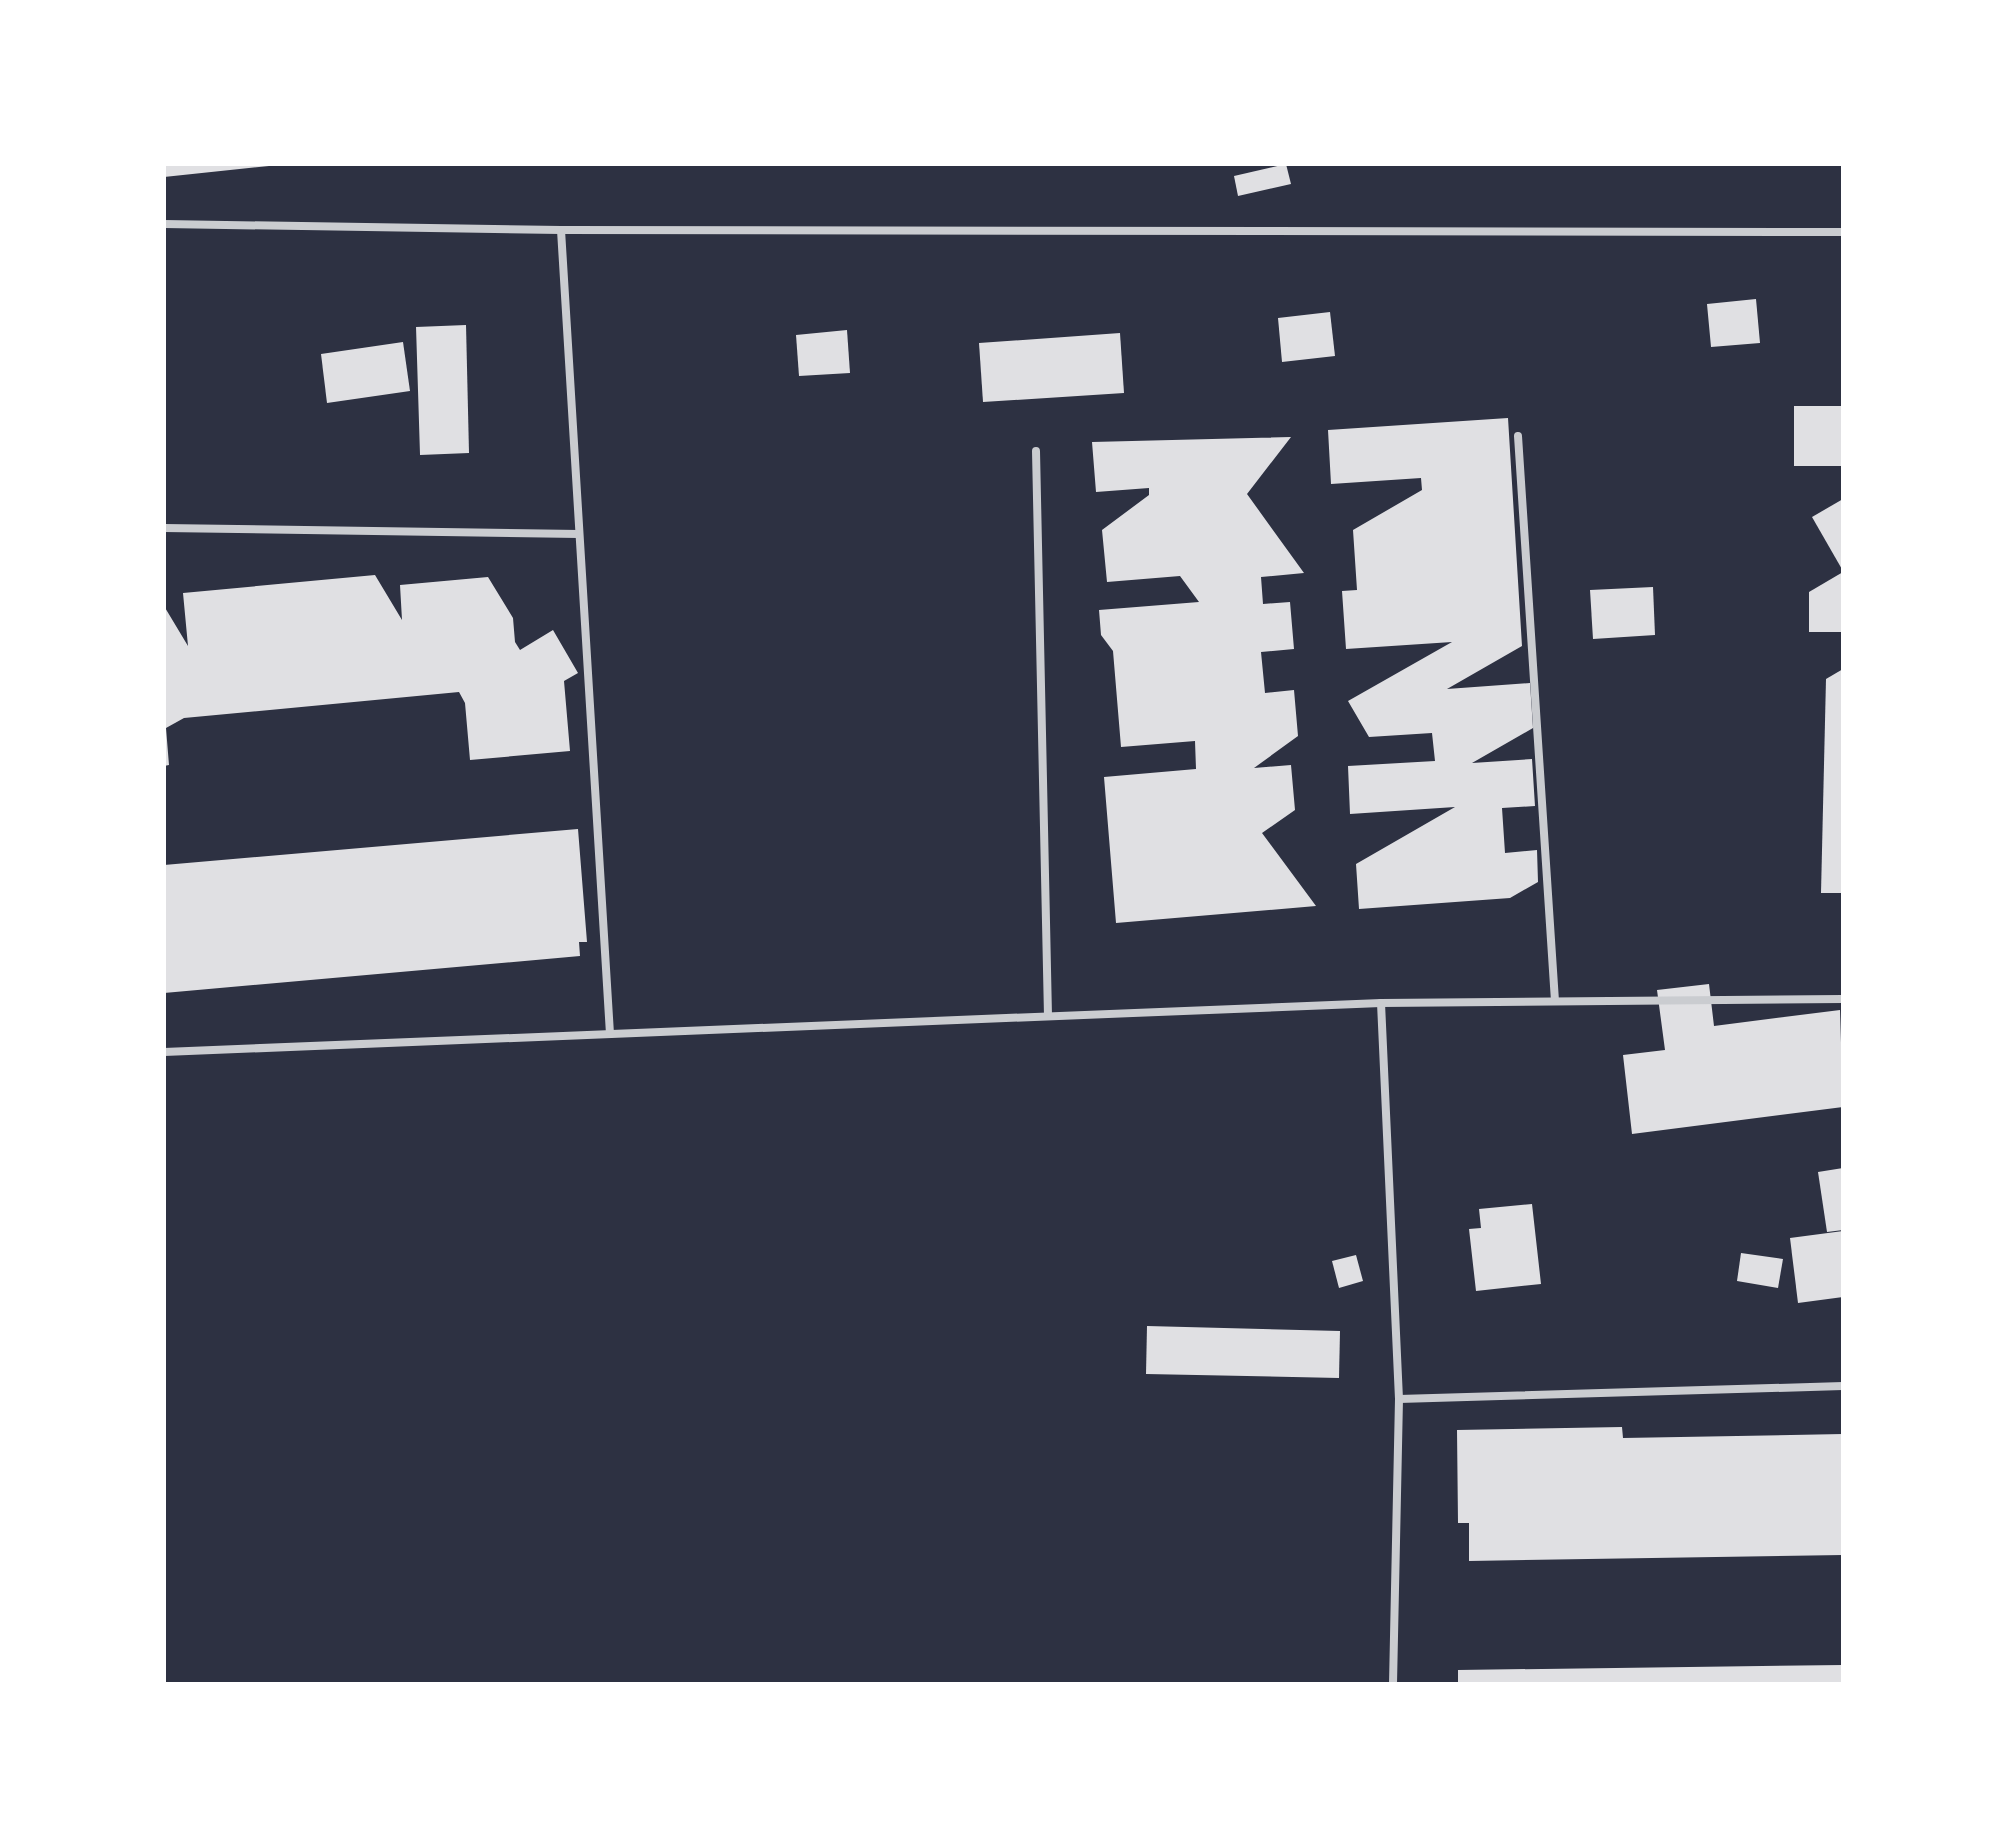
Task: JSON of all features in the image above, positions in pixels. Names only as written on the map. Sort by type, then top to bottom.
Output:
[{"type":"street","points":[[164,224],[561,230],[1843,232]]},
{"type":"street","points":[[561,230],[610,1034]]},
{"type":"street","points":[[1518,436],[1555,1001]]},
{"type":"street","points":[[1036,451],[1048,1016]]},
{"type":"street","points":[[164,528],[579,534]]},
{"type":"street","points":[[164,1052],[1381,1003],[1843,999]]},
{"type":"street","points":[[1381,1003],[1399,1399],[1393,1684]]},
{"type":"street","points":[[1399,1399],[1843,1386]]},
{"type":"building","points":[[164,164],[269,164],[269,166],[164,177]]},
{"type":"building","points":[[1286,164],[1291,184],[1238,196],[1234,176]]},
{"type":"building","points":[[1756,299],[1760,343],[1711,347],[1707,304]]},
{"type":"building","points":[[1330,312],[1335,356],[1282,362],[1278,318]]},
{"type":"building","points":[[466,325],[469,453],[420,455],[416,327]]},
{"type":"building","points":[[847,330],[850,373],[799,376],[796,335]]},
{"type":"building","points":[[1120,333],[1124,393],[983,402],[979,343]]},
{"type":"building","points":[[403,342],[410,391],[327,403],[321,354]]},
{"type":"building","points":[[1794,406],[1843,406],[1843,466],[1794,466]]},
{"type":"building","points":[[1508,418],[1522,646],[1447,689],[1530,683],[1533,728],[1472,763],[1532,759],[1535,806],[1502,808],[1505,853],[1537,850],[1538,882],[1510,898],[1359,909],[1356,864],[1455,807],[1350,814],[1348,766],[1435,761],[1432,733],[1369,737],[1348,701],[1452,642],[1346,649],[1342,591],[1357,590],[1353,530],[1422,490],[1421,478],[1331,484],[1328,430]]},
{"type":"building","points":[[1291,437],[1247,494],[1304,573],[1261,577],[1263,604],[1290,602],[1294,649],[1261,652],[1265,693],[1294,690],[1298,736],[1254,768],[1291,765],[1295,810],[1262,833],[1316,906],[1116,923],[1104,777],[1196,769],[1195,741],[1121,747],[1113,651],[1101,635],[1099,610],[1199,602],[1180,576],[1107,582],[1102,530],[1149,495],[1149,488],[1096,492],[1092,442]]},
{"type":"building","points":[[1843,499],[1843,571],[1812,517]]},
{"type":"building","points":[[1843,572],[1843,632],[1809,632],[1809,592]]},
{"type":"building","points":[[375,575],[402,620],[400,585],[488,577],[513,618],[515,642],[520,650],[553,630],[578,673],[564,681],[570,751],[470,760],[465,703],[459,692],[184,718],[166,728],[169,765],[164,766],[164,606],[188,646],[183,593]]},
{"type":"building","points":[[1653,587],[1655,635],[1593,639],[1590,590]]},
{"type":"building","points":[[1843,669],[1843,893],[1821,893],[1826,679]]},
{"type":"building","points":[[578,829],[587,942],[579,942],[580,956],[164,993],[164,865]]},
{"type":"building","points":[[1709,984],[1714,1026],[1840,1010],[1843,1107],[1632,1134],[1623,1055],[1665,1050],[1657,990]]},
{"type":"building","points":[[1843,1168],[1843,1230],[1827,1232],[1818,1172]]},
{"type":"building","points":[[1532,1204],[1541,1284],[1476,1291],[1469,1229],[1481,1228],[1479,1209]]},
{"type":"building","points":[[1843,1231],[1843,1297],[1798,1303],[1790,1238]]},
{"type":"building","points":[[1741,1253],[1783,1259],[1778,1288],[1737,1281]]},
{"type":"building","points":[[1356,1255],[1363,1281],[1339,1288],[1332,1261]]},
{"type":"building","points":[[1147,1326],[1340,1331],[1339,1378],[1146,1374]]},
{"type":"building","points":[[1622,1427],[1623,1438],[1843,1434],[1843,1555],[1469,1561],[1469,1523],[1458,1523],[1457,1430]]},
{"type":"building","points":[[1843,1665],[1843,1684],[1458,1684],[1458,1670]]}]
